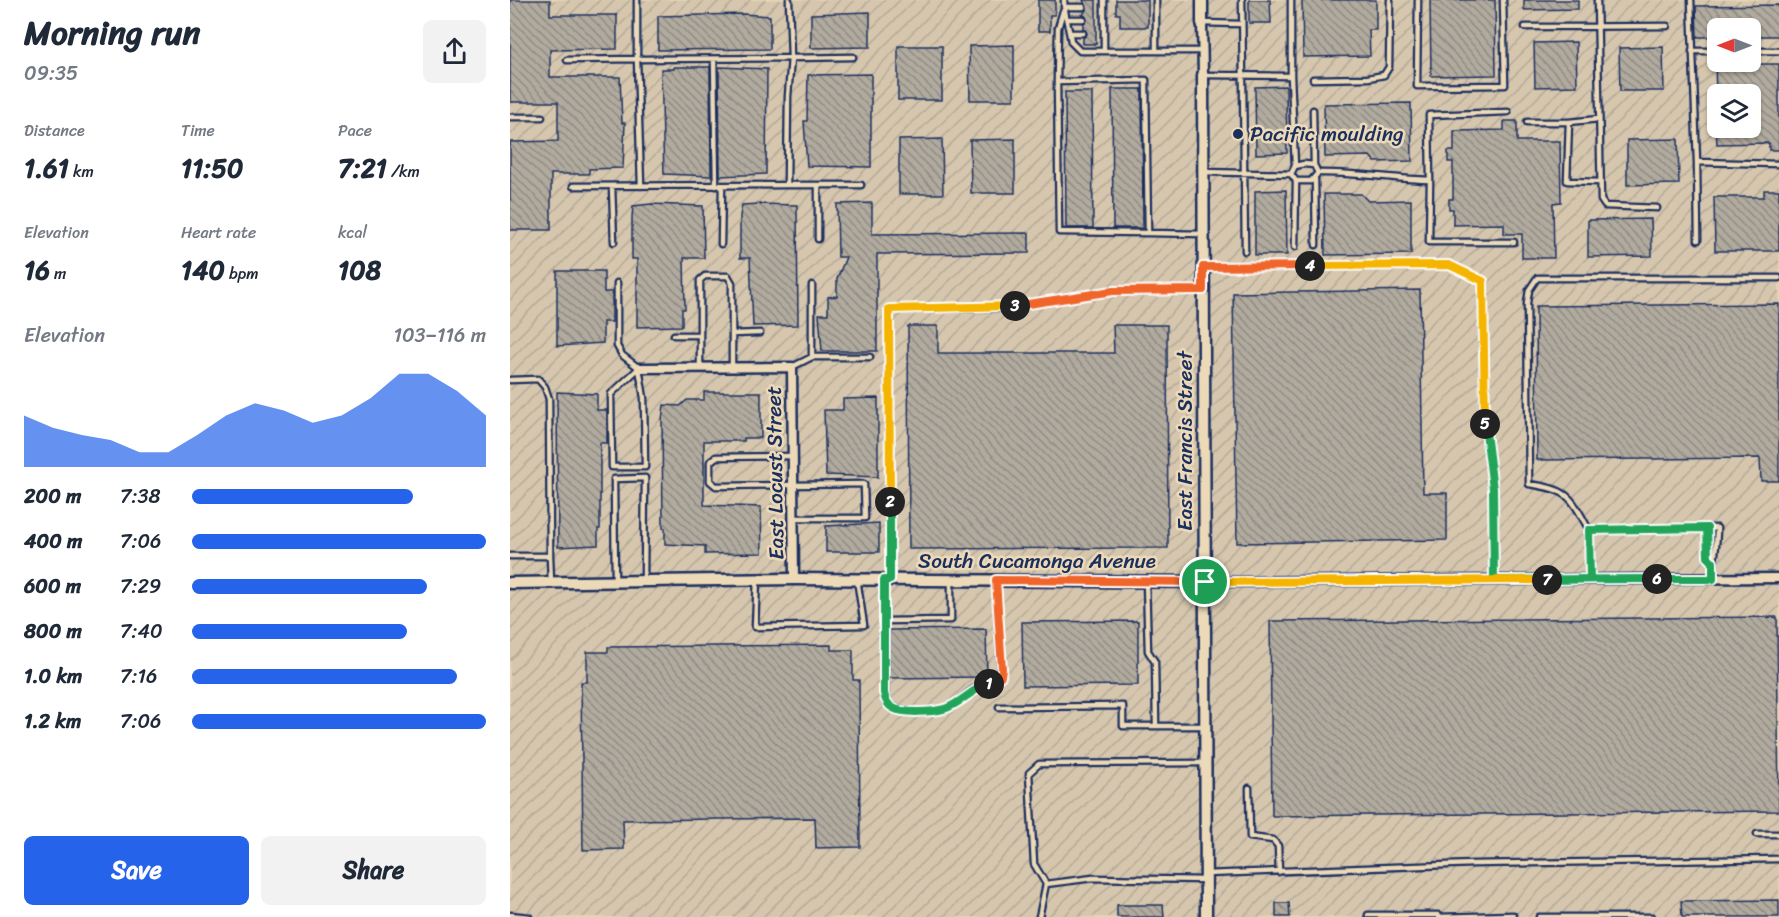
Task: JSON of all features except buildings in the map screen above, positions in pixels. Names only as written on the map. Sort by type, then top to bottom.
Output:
[{"type":"street","name":"East Francis Street","points":[[1202,0],[1206,917]]},
{"type":"street","points":[[639,368],[792,367]]},
{"type":"street","name":"East Locust Street","points":[[792,367],[794,579]]},
{"type":"street","name":"South Cucamonga Avenue","points":[[510,583],[757,579],[1205,582],[1779,578]]},
{"type":"lane","points":[[637,0],[641,186]]},
{"type":"lane","points":[[787,185],[791,58],[789,0]]},
{"type":"lane","points":[[1064,0],[1064,9],[1058,28],[1059,232],[1203,234]]},
{"type":"lane","points":[[1104,0],[1104,51]]},
{"type":"lane","points":[[1156,0],[1156,49]]},
{"type":"lane","points":[[1242,0],[1241,75],[1245,251]]},
{"type":"lane","points":[[1291,0],[1291,76],[1295,166],[1291,174]]},
{"type":"lane","points":[[1313,78],[1384,75],[1389,67],[1390,0]]},
{"type":"lane","points":[[1418,0],[1417,86],[1505,85],[1503,0]]},
{"type":"lane","points":[[1597,0],[1601,200],[1605,206],[1657,208]]},
{"type":"lane","points":[[1691,0],[1698,240]]},
{"type":"lane","points":[[1064,9],[1083,7]]},
{"type":"lane","points":[[1096,7],[1104,7]]},
{"type":"lane","points":[[1064,9],[1074,48],[1080,51],[1156,49],[1203,51]]},
{"type":"lane","points":[[1068,19],[1083,19]]},
{"type":"lane","points":[[1096,20],[1104,20]]},
{"type":"lane","points":[[1202,23],[1241,24]]},
{"type":"lane","points":[[1525,27],[1666,26]]},
{"type":"lane","points":[[1070,33],[1083,33]]},
{"type":"lane","points":[[1096,33],[1104,33]]},
{"type":"lane","points":[[1692,51],[1707,51]]},
{"type":"lane","points":[[1761,51],[1779,51]]},
{"type":"lane","points":[[567,60],[853,57]]},
{"type":"lane","points":[[714,60],[721,244]]},
{"type":"lane","points":[[1203,75],[1291,76]]},
{"type":"lane","points":[[1057,82],[1146,80],[1148,233]]},
{"type":"lane","points":[[1313,110],[1314,165],[1318,173]]},
{"type":"lane","points":[[1508,112],[1429,115],[1429,242],[1514,242]]},
{"type":"lane","points":[[510,117],[542,117]]},
{"type":"lane","points":[[1527,122],[1599,119]]},
{"type":"lane","points":[[1569,122],[1567,182],[1600,182]]},
{"type":"lane","points":[[1697,162],[1779,164]]},
{"type":"lane","points":[[1295,166],[1314,165]]},
{"type":"lane","points":[[1203,172],[1291,174]]},
{"type":"lane","points":[[1318,173],[1349,172],[1386,178],[1430,180]]},
{"type":"lane","points":[[1316,245],[1315,178],[1318,173]]},
{"type":"lane","points":[[1291,174],[1296,181],[1295,247]]},
{"type":"lane","points":[[1296,181],[1315,178]]},
{"type":"lane","points":[[818,185],[818,239]]},
{"type":"lane","points":[[573,186],[861,185]]},
{"type":"lane","points":[[612,187],[614,242]]},
{"type":"lane","points":[[1203,267],[1449,265],[1483,281],[1484,422],[1493,489],[1494,580]]},
{"type":"lane","points":[[700,368],[699,280],[705,276],[728,276],[732,283],[732,368]]},
{"type":"lane","points":[[1590,579],[1589,530],[1572,499],[1557,488],[1529,484],[1527,303],[1529,290],[1537,278],[1779,278]]},
{"type":"lane","points":[[617,283],[617,346],[622,355],[639,368],[644,398],[645,467],[612,467],[610,394],[639,368]]},
{"type":"lane","points":[[812,285],[812,357]]},
{"type":"lane","points":[[996,580],[1001,676],[993,683],[977,687],[945,709],[908,711],[894,709],[886,702],[883,636],[887,580],[889,309],[1001,308],[1113,291],[1203,290]]},
{"type":"lane","points":[[732,334],[760,333]]},
{"type":"lane","points":[[674,335],[700,335]]},
{"type":"lane","points":[[792,367],[812,357],[870,357]]},
{"type":"lane","points":[[510,380],[538,380],[545,387],[549,399],[551,583]]},
{"type":"lane","points":[[793,456],[716,457],[710,462],[710,481],[716,486],[864,484],[864,518],[794,518]]},
{"type":"lane","points":[[615,582],[614,479],[645,478],[644,581]]},
{"type":"lane","points":[[1707,528],[1708,557],[1713,562]]},
{"type":"lane","points":[[1589,530],[1717,528],[1717,557],[1713,562],[1713,579]]},
{"type":"lane","points":[[510,556],[550,556]]},
{"type":"lane","points":[[757,579],[755,627],[864,625],[857,579]]},
{"type":"lane","points":[[885,621],[951,621],[951,580]]},
{"type":"lane","points":[[1146,582],[1148,651],[1155,662],[1156,726]]},
{"type":"lane","points":[[999,707],[1122,706],[1123,726],[1205,726]]},
{"type":"lane","points":[[1039,917],[1047,884],[1034,864],[1029,773],[1039,764],[1205,763]]},
{"type":"lane","points":[[1248,788],[1250,837],[1273,840],[1278,846],[1279,872]]},
{"type":"lane","points":[[1757,834],[1779,834]]},
{"type":"lane","points":[[1047,884],[1093,878],[1206,877],[1474,864],[1779,859]]},
{"type":"lane","points":[[510,915],[529,917]]},
{"type":"lane","points":[[1368,915],[1514,915]]},
{"type":"lane","points":[[1539,917],[1652,917]]},
{"type":"shaded area","points":[[510,0],[1779,0],[1779,917],[510,917]]},
{"type":"place","name":"Pacific moulding","points":[[1238,134]]},
{"type":"route","points":[[1205,582],[996,580],[1001,676],[993,683],[977,687],[945,709],[908,711],[894,709],[886,702],[884,693],[883,636],[884,580],[890,580],[889,309],[1001,308],[1113,291],[1203,290],[1203,267],[1449,265],[1483,281],[1484,422],[1493,489],[1494,580],[1590,579],[1713,579],[1713,562],[1708,557],[1707,528],[1589,530],[1590,579],[1542,580],[1205,582]]}]
